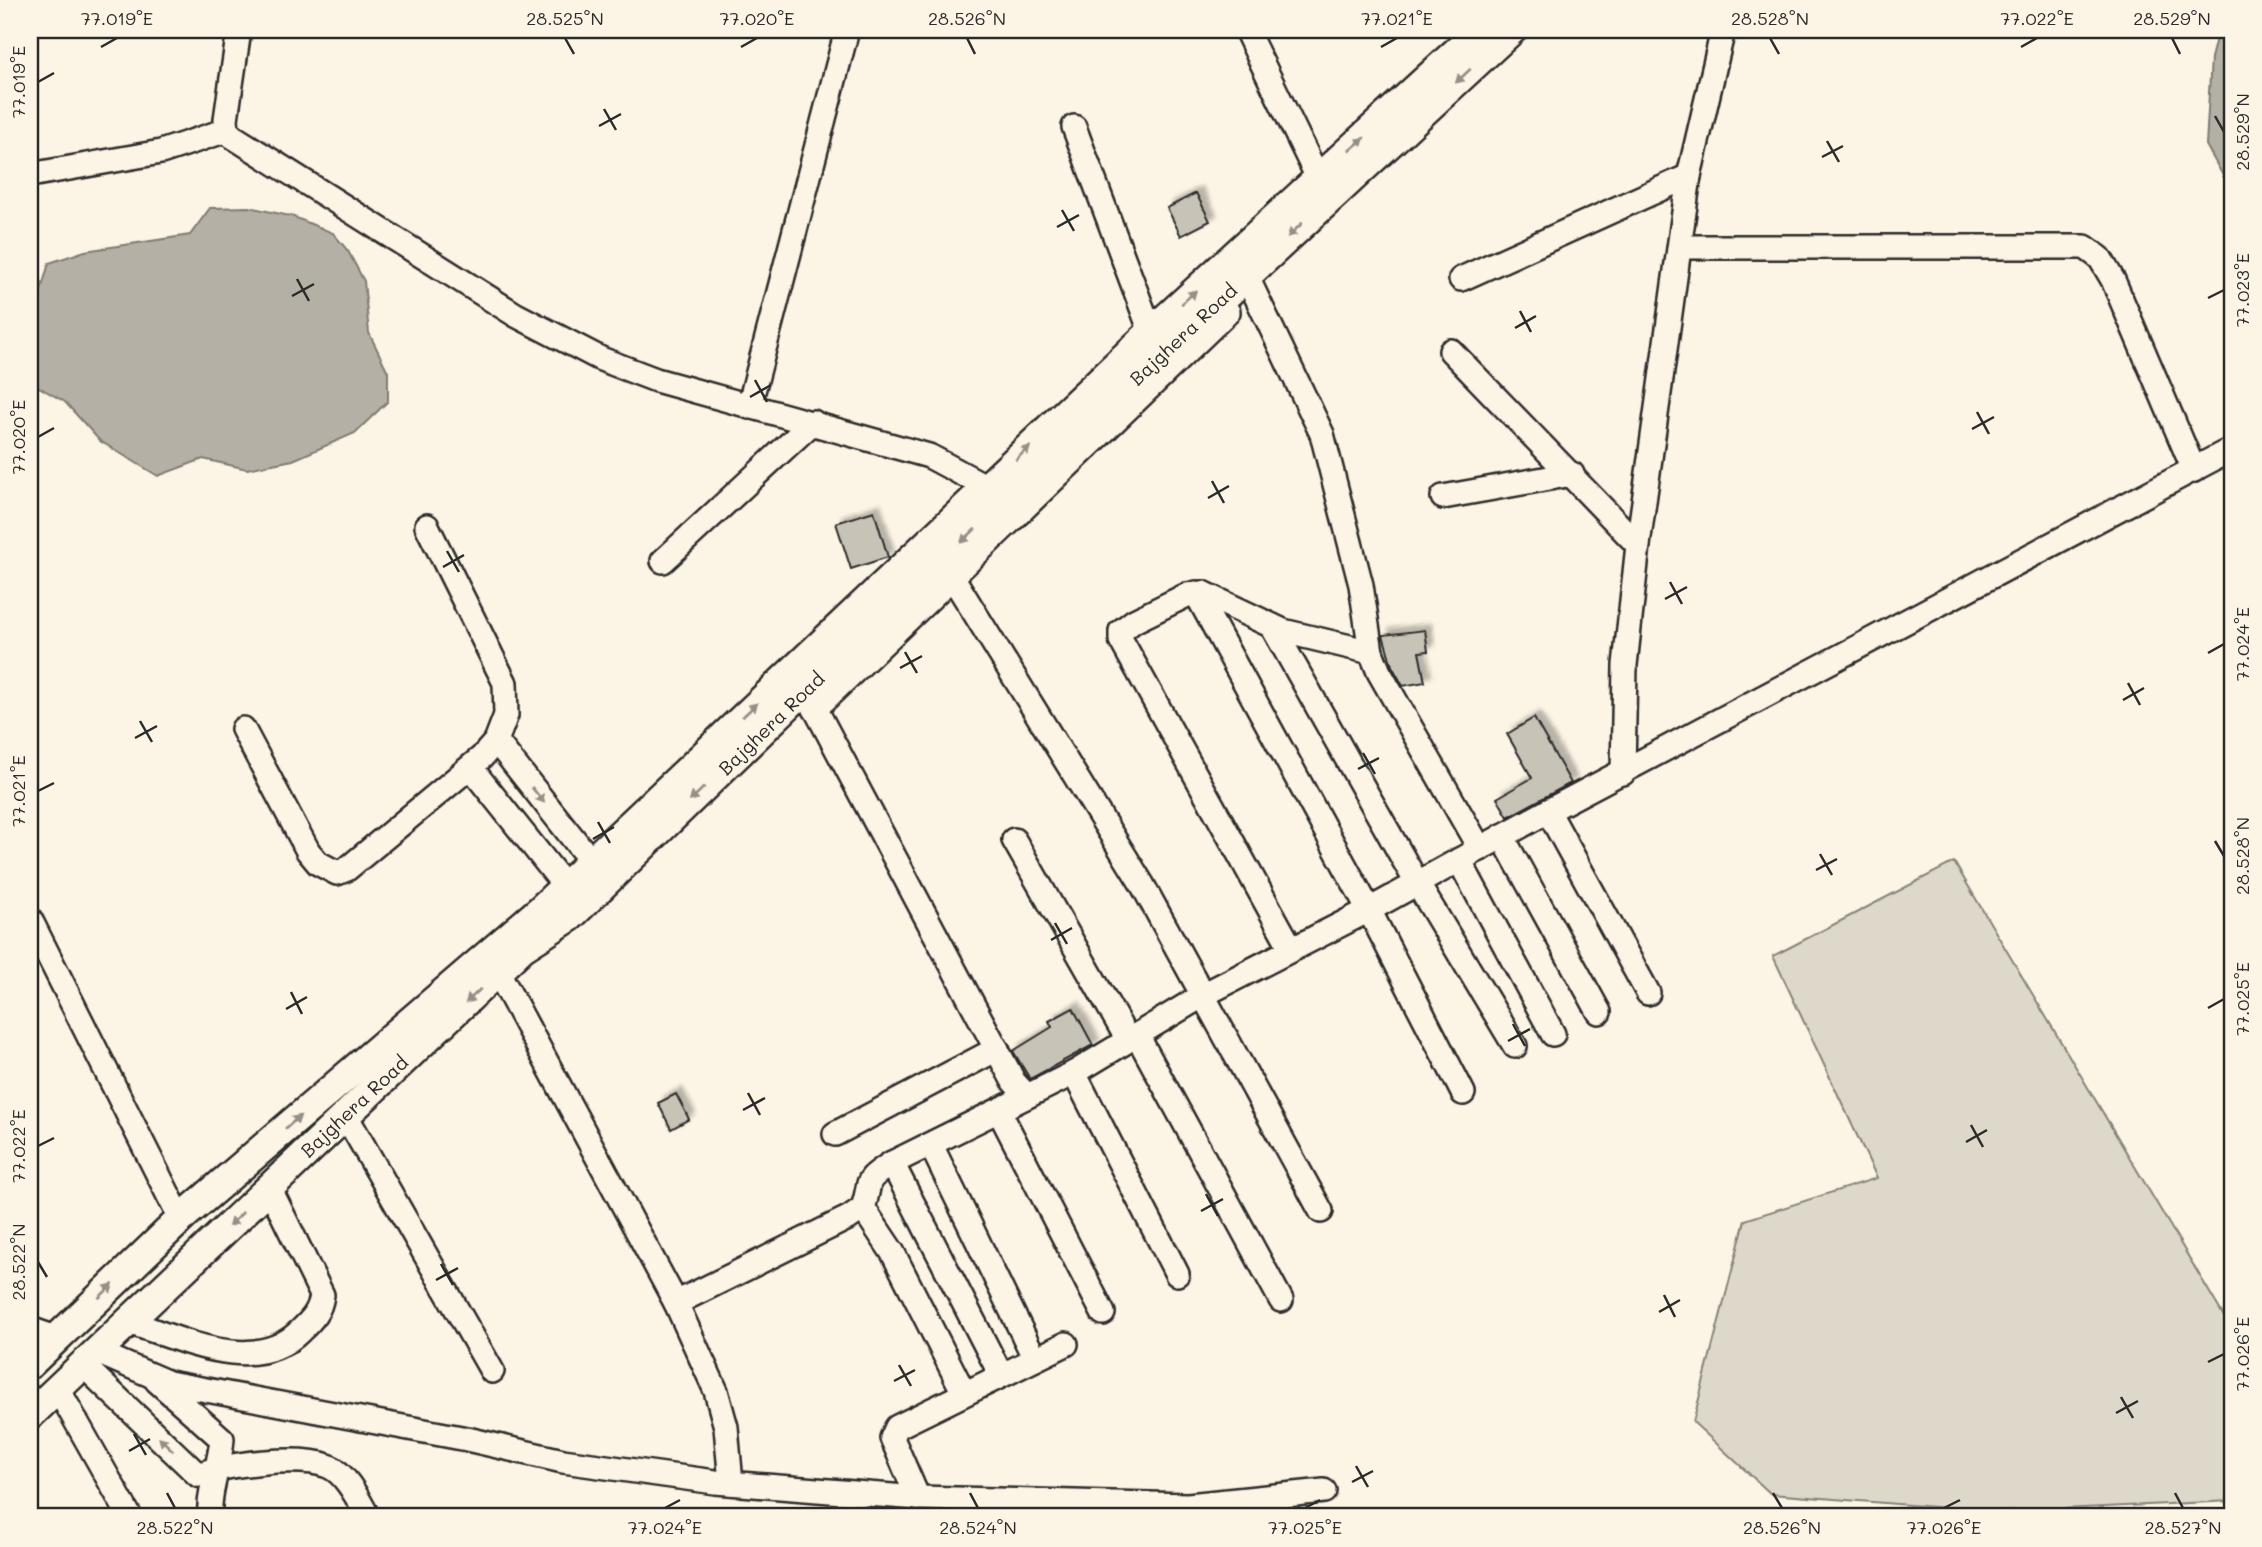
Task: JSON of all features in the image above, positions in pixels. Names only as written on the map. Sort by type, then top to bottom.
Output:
[{"type":"main road","name":"Bajghera Road","points":[[30,1415],[522,948],[570,917],[810,699],[948,569],[998,492],[1151,332],[1480,30]]},
{"type":"main road","name":"Bajghera Road","points":[[30,1364],[181,1220],[541,909],[998,492],[1249,281],[1513,30]]},
{"type":"main road","points":[[251,1158],[269,1188]]},
{"type":"street","points":[[239,30],[226,119],[227,130],[239,141],[516,315],[628,371],[929,456],[998,492]]},
{"type":"street","points":[[749,407],[847,30]]},
{"type":"street","points":[[1246,30],[1318,178]]},
{"type":"street","points":[[1623,773],[1625,665],[1638,545],[1689,176],[1723,30]]},
{"type":"street","points":[[1074,127],[1151,332]]},
{"type":"street","points":[[30,175],[161,152],[227,130]]},
{"type":"street","points":[[1461,279],[1689,176]]},
{"type":"street","points":[[1680,247],[2085,247],[2100,258],[2113,280],[2194,470]]},
{"type":"street","points":[[1321,1211],[1205,994],[1136,872],[948,569],[1249,281],[1322,434],[1361,585],[1371,652],[1398,710],[1480,849]]},
{"type":"street","points":[[1451,351],[1638,545]]},
{"type":"street","points":[[663,561],[813,422]]},
{"type":"street","points":[[964,1393],[893,1253],[863,1208],[865,1187],[870,1179],[891,1163],[1074,1073],[1205,994],[1369,910],[1548,811],[2232,449]]},
{"type":"street","points":[[1443,497],[1572,474]]},
{"type":"street","points":[[243,729],[308,851],[318,863],[337,873],[347,869],[471,768],[496,741],[506,715],[505,683],[427,526]]},
{"type":"street","points":[[1291,948],[1121,640],[1125,626],[1196,593],[1212,596],[1272,626],[1371,652]]},
{"type":"street","points":[[1196,593],[1369,910],[1463,1093]]},
{"type":"street","points":[[1272,626],[1417,883],[1515,1046]]},
{"type":"street","points":[[810,699],[1014,1082],[1027,1096]]},
{"type":"street","points":[[496,741],[591,861]]},
{"type":"street","points":[[471,768],[565,886]]},
{"type":"street","points":[[1548,811],[1648,993]]},
{"type":"street","points":[[1502,836],[1599,1013]]},
{"type":"street","points":[[1014,840],[1132,1037],[1281,1300]]},
{"type":"street","points":[[1459,860],[1553,1034]]},
{"type":"street","points":[[30,919],[181,1220]]},
{"type":"street","points":[[498,972],[676,1303],[722,1408],[731,1483]]},
{"type":"street","points":[[835,1133],[997,1049]]},
{"type":"street","points":[[1074,1073],[1177,1274]]},
{"type":"street","points":[[999,1111],[1103,1312]]},
{"type":"street","points":[[345,1114],[492,1371]]},
{"type":"street","points":[[931,1145],[1035,1359]]},
{"type":"street","points":[[891,1163],[1001,1375]]},
{"type":"street","points":[[128,1322],[224,1351],[245,1353],[271,1350],[297,1335],[321,1307],[323,1296],[269,1188]]},
{"type":"street","points":[[676,1303],[850,1217],[863,1208]]},
{"type":"street","points":[[30,1329],[56,1338]]},
{"type":"street","points":[[918,1498],[892,1434],[897,1427],[1066,1344]]},
{"type":"street","points":[[90,1358],[169,1383],[467,1439],[563,1461],[731,1483],[918,1498],[1188,1505],[1324,1491]]},
{"type":"street","points":[[90,1358],[198,1475],[219,1467],[288,1462],[329,1466],[354,1492],[368,1517]]},
{"type":"street","points":[[152,1376],[222,1439],[219,1467],[209,1503],[210,1517]]},
{"type":"street","points":[[58,1389],[130,1517]]},
{"type":"street","points":[[354,1492],[368,1498],[381,1517]]},
{"type":"shaded area","points":[[2218,30],[2232,30],[2232,192],[2206,145],[2211,58]]},
{"type":"shaded area","points":[[249,207],[294,217],[333,233],[348,251],[364,281],[369,333],[388,372],[388,401],[355,433],[293,460],[247,469],[203,459],[158,476],[100,441],[65,402],[37,386],[30,328],[49,263],[85,251],[190,235],[210,208]]},
{"type":"shaded area","points":[[1954,862],[2232,1330],[2232,1501],[1998,1512],[1771,1494],[1693,1422],[1745,1220],[1877,1178],[1773,956]]},
{"type":"building","points":[[1196,193],[1210,221],[1181,236],[1167,208]]},
{"type":"building","points":[[874,511],[888,557],[851,569],[836,523]]},
{"type":"building","points":[[1425,630],[1428,651],[1419,652],[1425,682],[1403,686],[1392,666],[1383,635]]},
{"type":"building","points":[[1534,718],[1571,783],[1508,817],[1497,798],[1532,778],[1507,734]]},
{"type":"building","points":[[1073,1008],[1093,1045],[1030,1079],[1013,1051],[1052,1027],[1049,1021]]},
{"type":"building","points":[[676,1094],[689,1119],[671,1129],[658,1103]]}]
